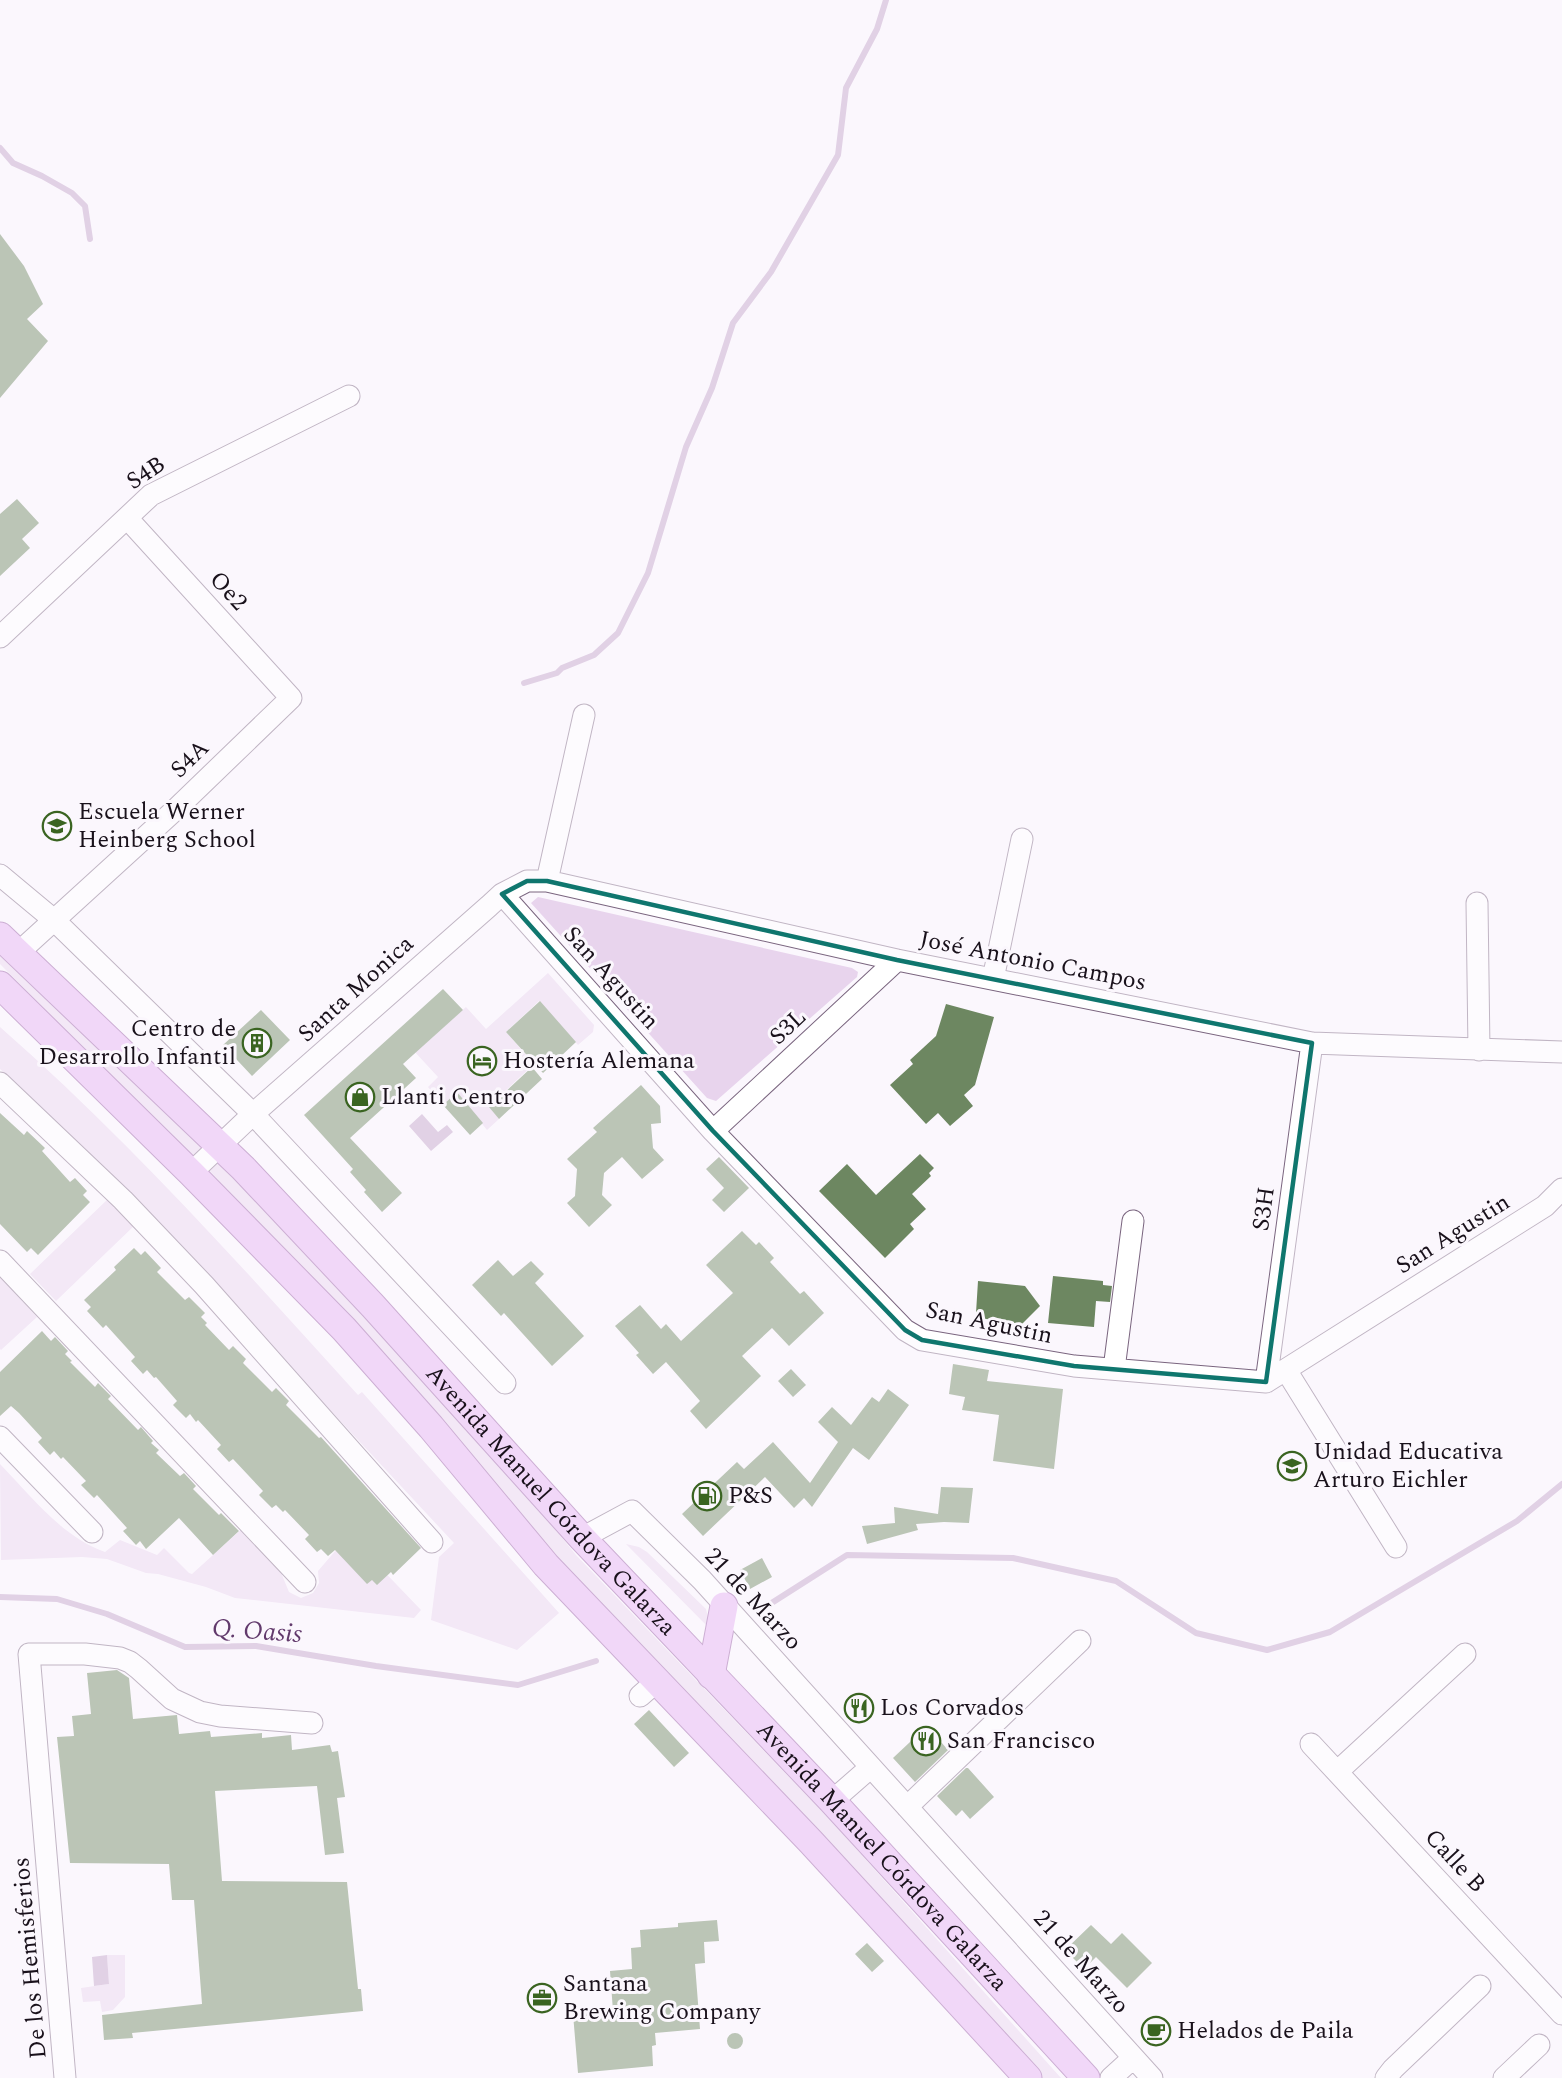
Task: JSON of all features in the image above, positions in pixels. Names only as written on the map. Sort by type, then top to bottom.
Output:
[{"type":"main road","name":"Avenida Manuel Córdova Galarza","points":[[9,944],[221,1145],[373,1306],[582,1538],[832,1801],[1086,2078]]},
{"type":"main road","name":"Avenida Manuel Córdova Galarza","points":[[0,985],[191,1173],[344,1329],[431,1427],[648,1689],[811,1842],[1028,2078]]},
{"type":"main road","points":[[711,1675],[724,1606]]},
{"type":"street","name":"S4B","points":[[0,637],[151,495],[349,396]]},
{"type":"street","name":"Oe2","points":[[127,518],[291,698]]},
{"type":"street","name":"S4A","points":[[9,944],[54,920],[176,809],[291,698]]},
{"type":"street","points":[[547,881],[584,715]]},
{"type":"street","points":[[993,979],[1022,839]]},
{"type":"street","points":[[0,875],[54,920],[253,1114],[505,1383]]},
{"type":"street","name":"José Antonio Campos","points":[[502,894],[527,881],[547,881],[897,960],[1312,1043],[1562,1052]]},
{"type":"street","name":"Santa Monica","points":[[191,1173],[253,1114],[502,894]]},
{"type":"street","name":"San Agustin","points":[[502,894],[713,1131],[905,1330],[922,1340],[1074,1366],[1266,1382],[1545,1206],[1562,1189]]},
{"type":"street","points":[[1477,903],[1479,1050]]},
{"type":"street","name":"S3L","points":[[713,1131],[897,960]]},
{"type":"street","name":"S3H","points":[[1266,1382],[1312,1043]]},
{"type":"street","points":[[0,1083],[123,1200],[204,1285],[432,1542]]},
{"type":"street","points":[[1114,1369],[1133,1221]]},
{"type":"street","points":[[0,1262],[305,1582]]},
{"type":"street","points":[[1286,1370],[1396,1547]]},
{"type":"street","points":[[0,1437],[92,1532]]},
{"type":"street","name":"21 de Marzo","points":[[582,1538],[632,1511],[702,1580],[1152,2078]]},
{"type":"street","points":[[907,1807],[1080,1641]]},
{"type":"street","name":"De los Hemisferios","points":[[65,2078],[29,1654],[85,1654],[120,1658],[140,1669],[172,1700],[200,1712],[220,1716],[312,1724]]},
{"type":"street","points":[[1337,1772],[1465,1654]]},
{"type":"street","name":"Calle B","points":[[1311,1744],[1562,2014]]},
{"type":"street","points":[[832,1801],[871,1767]]},
{"type":"street","points":[[1386,2078],[1480,1986]]},
{"type":"street","points":[[1504,2078],[1539,2045]]},
{"type":"street","points":[[1111,2078],[1133,2058]]},
{"type":"highlighted area","points":[[527,881],[547,881],[897,960],[1312,1043],[1266,1382],[1074,1366],[922,1340],[905,1330],[713,1131],[502,894]]},
{"type":"shaded area","points":[[538,897],[852,968],[858,972],[857,977],[716,1101],[707,1098],[531,903]]},
{"type":"shaded area","points":[[0,945],[207,1148],[193,1160],[0,964]]},
{"type":"shaded area","points":[[548,973],[594,1025],[593,1032],[578,1045],[539,1001],[506,1032],[534,1064],[489,1106],[499,1119],[487,1130],[457,1092],[443,1105],[428,1087],[438,1077],[413,1050],[425,1044],[466,1007],[486,1029]]},
{"type":"shaded area","points":[[0,1027],[48,1070],[140,1160],[358,1395],[362,1392],[559,1613],[517,1650],[431,1620],[439,1557],[454,1543],[209,1280],[0,1069]]},
{"type":"shaded area","points":[[422,1114],[438,1132],[447,1125],[453,1132],[431,1151],[409,1126]]},
{"type":"shaded area","points":[[219,1159],[519,1485],[576,1555],[833,1823],[1061,2078],[1039,2078],[822,1835],[586,1592],[301,1269],[208,1169]]},
{"type":"shaded area","points":[[109,1198],[135,1225],[56,1301],[30,1274]]},
{"type":"shaded area","points":[[0,1277],[37,1317],[1,1350],[0,1349]]},
{"type":"shaded area","points":[[0,1464],[61,1526],[89,1545],[105,1552],[120,1540],[157,1555],[164,1548],[192,1574],[244,1527],[280,1563],[289,1592],[301,1598],[313,1593],[319,1583],[318,1571],[349,1535],[421,1610],[414,1618],[235,1598],[206,1587],[146,1573],[107,1559],[82,1557],[1,1560]]},
{"type":"shaded area","points":[[626,1544],[639,1547],[647,1552],[706,1609],[711,1630]]},
{"type":"shaded area","points":[[107,1955],[125,1955],[125,1997],[113,2010],[102,2012],[100,2001],[83,2002],[81,1988],[109,1984]]},
{"type":"shaded area","points":[[107,1955],[109,1984],[94,1986],[92,1957]]},
{"type":"building","points":[[0,234],[24,266],[43,304],[27,319],[48,341],[0,398]]},
{"type":"building","points":[[17,499],[39,523],[22,539],[30,548],[0,576],[0,514]]},
{"type":"building","points":[[443,989],[463,1010],[403,1064],[416,1078],[350,1138],[402,1193],[382,1212],[350,1172],[353,1169],[304,1115]]},
{"type":"building","points":[[540,1001],[576,1042],[543,1073],[506,1032]]},
{"type":"building","points":[[946,1004],[994,1017],[975,1085],[964,1095],[973,1106],[950,1126],[938,1113],[926,1124],[890,1085],[913,1064],[910,1060],[936,1036]]},
{"type":"building","name":"Centro de Desarrollo Infantil","points":[[261,1010],[290,1040],[252,1076],[223,1045]]},
{"type":"building","points":[[532,1067],[542,1079],[499,1119],[489,1107]]},
{"type":"building","points":[[641,1085],[660,1106],[661,1123],[651,1124],[653,1148],[664,1160],[642,1179],[622,1157],[604,1173],[602,1195],[612,1205],[589,1227],[567,1203],[575,1196],[577,1169],[567,1159],[597,1132],[593,1128]]},
{"type":"building","points":[[457,1092],[483,1123],[470,1135],[443,1105]]},
{"type":"building","points":[[0,1113],[24,1135],[27,1131],[45,1148],[42,1151],[70,1182],[75,1178],[87,1191],[83,1195],[90,1202],[38,1255],[31,1248],[27,1252],[0,1224]]},
{"type":"building","points":[[920,1154],[934,1168],[929,1173],[931,1176],[912,1194],[926,1209],[910,1224],[914,1229],[885,1258],[819,1191],[847,1164],[876,1195]]},
{"type":"building","points":[[719,1157],[749,1188],[724,1212],[712,1200],[724,1188],[706,1169]]},
{"type":"building","points":[[742,1231],[756,1245],[759,1242],[774,1258],[770,1262],[800,1294],[804,1291],[824,1313],[789,1346],[772,1328],[742,1356],[761,1376],[706,1429],[690,1411],[700,1401],[666,1362],[653,1374],[636,1355],[639,1353],[615,1326],[640,1305],[661,1329],[666,1324],[681,1341],[733,1293],[706,1265]]},
{"type":"building","points":[[134,1248],[141,1255],[145,1251],[161,1268],[157,1272],[185,1300],[189,1297],[205,1313],[201,1317],[207,1323],[205,1325],[229,1350],[233,1346],[246,1359],[243,1363],[272,1392],[276,1388],[289,1401],[286,1405],[319,1438],[321,1437],[421,1548],[393,1575],[391,1572],[377,1585],[372,1580],[367,1584],[335,1550],[328,1556],[321,1549],[317,1552],[305,1539],[309,1535],[285,1510],[283,1512],[276,1505],[272,1508],[259,1495],[263,1491],[233,1459],[229,1462],[217,1449],[221,1445],[198,1420],[196,1422],[190,1414],[186,1418],[173,1405],[177,1401],[156,1377],[154,1378],[147,1370],[143,1374],[131,1361],[135,1357],[106,1325],[103,1328],[87,1311],[91,1307],[84,1300],[116,1270],[114,1267]]},
{"type":"building","points":[[498,1260],[513,1276],[531,1261],[544,1274],[535,1283],[584,1336],[552,1366],[504,1313],[501,1316],[472,1285]]},
{"type":"building","points":[[1053,1276],[1103,1281],[1103,1285],[1112,1286],[1110,1302],[1096,1301],[1094,1327],[1048,1323]]},
{"type":"building","points":[[978,1281],[1025,1286],[1040,1306],[1022,1324],[979,1318],[976,1313]]},
{"type":"building","points":[[42,1331],[51,1341],[55,1337],[68,1351],[65,1354],[72,1361],[70,1362],[95,1387],[98,1383],[111,1396],[108,1399],[138,1430],[141,1427],[153,1441],[151,1443],[159,1450],[156,1453],[180,1476],[184,1473],[196,1486],[193,1489],[239,1531],[213,1555],[179,1518],[146,1549],[140,1541],[136,1545],[123,1531],[127,1528],[97,1495],[94,1498],[81,1485],[86,1481],[63,1457],[61,1459],[54,1451],[50,1455],[38,1442],[42,1438],[19,1413],[11,1406],[0,1416],[0,1372]]},
{"type":"building","points":[[953,1364],[989,1370],[987,1381],[1063,1389],[1054,1469],[993,1461],[999,1415],[962,1410],[965,1397],[949,1394]]},
{"type":"building","points":[[791,1369],[806,1385],[793,1397],[778,1381]]},
{"type":"building","points":[[888,1389],[909,1405],[869,1460],[853,1448],[812,1507],[804,1498],[794,1508],[765,1477],[703,1536],[682,1514],[737,1462],[744,1469],[773,1442],[810,1483],[838,1442],[818,1422],[832,1407],[851,1425],[872,1397],[879,1402]]},
{"type":"building","points":[[941,1487],[973,1488],[969,1523],[916,1524],[918,1530],[867,1544],[862,1526],[895,1523],[894,1507],[938,1514]]},
{"type":"building","points":[[762,1558],[772,1577],[750,1589],[740,1570]]},
{"type":"building","points":[[117,1670],[129,1678],[133,1719],[177,1715],[179,1734],[210,1731],[211,1737],[262,1733],[262,1738],[291,1735],[292,1750],[330,1745],[332,1752],[338,1751],[345,1797],[337,1798],[344,1853],[325,1855],[317,1786],[215,1791],[222,1881],[347,1882],[358,1989],[361,1989],[363,2011],[132,2033],[133,2038],[104,2040],[102,2015],[202,2004],[194,1900],[172,1900],[169,1864],[70,1863],[57,1737],[74,1736],[72,1716],[91,1714],[87,1673]]},
{"type":"building","name":"Los Corvados","points":[[859,1694],[873,1709],[860,1722],[846,1706]]},
{"type":"building","points":[[649,1710],[689,1753],[674,1767],[634,1724]]},
{"type":"building","name":"San Francisco","points":[[927,1726],[948,1750],[915,1782],[893,1758]]},
{"type":"building","points":[[966,1768],[994,1797],[970,1819],[962,1810],[956,1816],[937,1796]]},
{"type":"building","points":[[717,1920],[719,1941],[704,1942],[705,1963],[695,1964],[700,2029],[655,2033],[656,2045],[652,2046],[653,2066],[578,2073],[573,2014],[613,2011],[610,1971],[632,1969],[631,1948],[641,1947],[640,1930],[678,1927],[678,1923]]},
{"type":"building","points":[[1091,1925],[1111,1944],[1122,1933],[1152,1963],[1127,1988],[1096,1957],[1084,1969],[1065,1950]]},
{"type":"building","points":[[867,1943],[884,1961],[872,1972],[855,1954]]},
{"type":"building","points":[[732,2033],[738,2033],[743,2041],[741,2047],[732,2049],[727,2044],[727,2038]]},
{"type":"waterway","points":[[524,683],[557,673],[562,668],[594,655],[618,633],[648,573],[686,447],[712,388],[733,323],[771,272],[838,155],[846,88],[877,29],[886,0]]},
{"type":"waterway","points":[[0,148],[13,163],[72,193],[85,206],[90,239]]},
{"type":"waterway","points":[[759,1611],[847,1555],[1013,1558],[1116,1581],[1196,1633],[1267,1650],[1330,1632],[1517,1521],[1562,1484]]},
{"type":"waterway","name":"Q. Oasis","points":[[0,1597],[57,1599],[107,1614],[185,1647],[256,1646],[376,1666],[518,1685],[596,1661]]},
{"type":"place","name":"Escuela Werner Heinberg School","points":[[57,826]]},
{"type":"place","name":"Centro de Desarrollo Infantil","points":[[257,1043]]},
{"type":"place","name":"Hostería Alemana","points":[[482,1061]]},
{"type":"place","name":"Llanti Centro","points":[[360,1097]]},
{"type":"place","name":"Unidad Educativa Arturo Eichler","points":[[1292,1466]]},
{"type":"place","name":"P&S","points":[[707,1496]]},
{"type":"place","name":"Los Corvados","points":[[859,1708]]},
{"type":"place","name":"San Francisco","points":[[926,1741]]},
{"type":"place","name":"Santana Brewing Company","points":[[542,1998]]},
{"type":"place","name":"Helados de Paila","points":[[1156,2031]]}]
